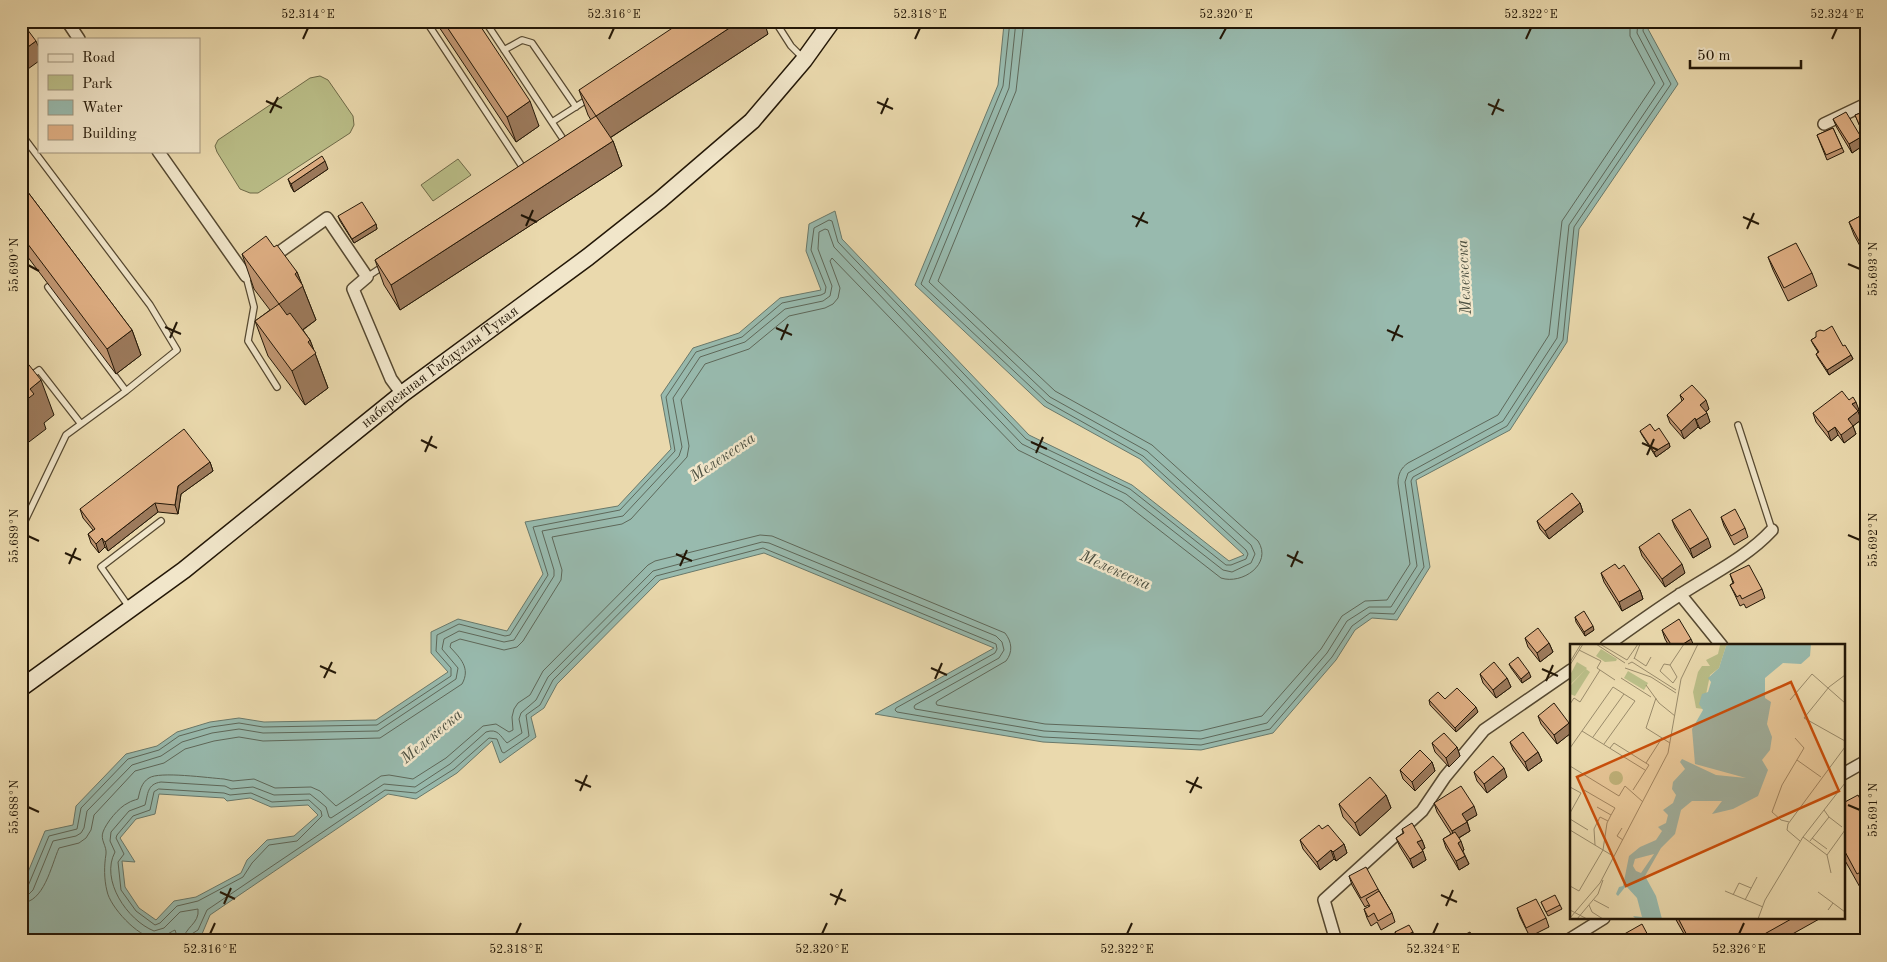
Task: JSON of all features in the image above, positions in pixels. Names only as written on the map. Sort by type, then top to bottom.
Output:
[{"type":"main road","name":"набережная Габдуллы Тукая","points":[[21,688],[184,570],[402,394],[588,257],[660,200],[752,121],[804,60],[832,21]]},
{"type":"street","points":[[67,21],[78,38]]},
{"type":"street","points":[[1824,124],[1866,104]]},
{"type":"street","points":[[159,152],[246,276],[327,218],[367,277],[353,289],[391,380],[402,394]]},
{"type":"street","points":[[1609,644],[1680,594],[1737,559],[1772,530]]},
{"type":"street","points":[[1680,594],[1720,644]]},
{"type":"street","points":[[1336,941],[1324,900],[1422,811],[1445,777],[1484,730],[1570,671]]},
{"type":"street","points":[[1844,773],[1866,761]]},
{"type":"street","points":[[1567,941],[1601,920]]},
{"type":"lane","points":[[426,21],[526,172]]},
{"type":"lane","points":[[485,21],[567,145],[559,151]]},
{"type":"lane","points":[[775,21],[791,46],[804,60]]},
{"type":"lane","points":[[504,50],[522,40],[532,43],[576,107]]},
{"type":"lane","points":[[552,122],[592,96]]},
{"type":"lane","points":[[21,134],[150,305],[177,350],[126,391],[66,435],[21,529]]},
{"type":"lane","points":[[519,177],[534,167]]},
{"type":"lane","points":[[367,277],[391,261]]},
{"type":"lane","points":[[246,276],[254,307],[248,341],[277,388]]},
{"type":"lane","points":[[48,287],[126,391]]},
{"type":"lane","points":[[21,383],[39,370],[81,424]]},
{"type":"lane","points":[[1738,424],[1772,530]]},
{"type":"lane","points":[[130,609],[101,567],[161,522]]},
{"type":"green space","points":[[320,76],[328,80],[353,116],[354,125],[350,133],[258,193],[250,193],[240,189],[217,152],[215,146],[218,140],[310,78]]},
{"type":"green space","points":[[458,159],[471,175],[433,201],[421,185]]},
{"type":"water","name":"Мелекеска","points":[[1007,21],[1649,21],[1648,29],[1678,84],[1579,229],[1567,342],[1510,430],[1416,480],[1430,567],[1397,620],[1372,618],[1355,630],[1336,660],[1273,733],[1201,750],[1043,742],[875,714],[994,648],[764,553],[660,580],[557,684],[544,708],[531,717],[536,737],[500,763],[492,741],[457,773],[416,799],[388,794],[210,915],[202,934],[191,941],[21,941],[21,889],[45,831],[73,825],[76,806],[126,754],[157,746],[177,732],[210,722],[239,718],[264,722],[376,720],[448,672],[431,653],[431,632],[458,619],[507,631],[543,574],[525,522],[618,506],[671,449],[661,395],[693,348],[739,333],[780,298],[821,290],[806,251],[809,224],[835,211],[842,239],[1029,435],[1132,485],[1229,561],[1244,555],[1140,459],[1044,406],[915,285],[998,85],[1004,24]],"holes":[[[159,794],[224,798],[227,801],[250,798],[271,807],[308,805],[318,815],[294,836],[267,840],[247,860],[241,873],[196,897],[174,901],[156,920],[139,908],[125,887],[122,861],[135,862],[120,838],[136,819],[155,814]]]},
{"type":"building","points":[[21,21],[36,41],[21,52]]},
{"type":"building","points":[[443,21],[477,21],[530,101],[507,117]]},
{"type":"building","points":[[683,21],[740,21],[596,116],[579,90]]},
{"type":"building","points":[[1866,111],[1866,127],[1861,129],[1855,115]]},
{"type":"building","points":[[1846,112],[1861,137],[1849,144],[1833,119]]},
{"type":"building","points":[[596,116],[613,141],[391,285],[375,260]]},
{"type":"building","points":[[1833,128],[1842,148],[1826,155],[1817,135]]},
{"type":"building","points":[[322,156],[325,161],[291,184],[288,179]]},
{"type":"building","points":[[21,183],[132,330],[107,349],[21,235]]},
{"type":"building","points":[[362,202],[376,224],[352,239],[338,216]]},
{"type":"building","points":[[1866,213],[1866,254],[1849,222]]},
{"type":"building","points":[[266,236],[274,247],[277,245],[297,272],[295,274],[303,286],[279,304],[242,254]]},
{"type":"building","points":[[1796,243],[1812,273],[1784,288],[1768,257]]},
{"type":"building","points":[[279,304],[287,315],[290,313],[310,340],[308,342],[316,353],[292,371],[255,321]]},
{"type":"building","points":[[1832,326],[1843,346],[1845,345],[1851,355],[1827,370],[1816,354],[1819,352],[1811,340],[1816,337],[1816,332],[1824,331]]},
{"type":"building","points":[[25,360],[41,380],[30,389],[34,394],[21,404],[21,363]]},
{"type":"building","points":[[1692,385],[1706,400],[1700,405],[1707,413],[1696,420],[1695,418],[1681,431],[1667,415],[1684,399],[1680,395]]},
{"type":"building","points":[[1842,391],[1849,400],[1853,397],[1856,402],[1852,404],[1858,411],[1848,419],[1853,426],[1841,435],[1835,427],[1828,432],[1813,413]]},
{"type":"building","points":[[1650,424],[1655,431],[1659,428],[1669,443],[1654,452],[1640,431]]},
{"type":"building","points":[[184,429],[210,462],[178,486],[175,505],[155,503],[105,542],[102,538],[96,544],[88,534],[95,529],[80,509]]},
{"type":"building","points":[[1572,493],[1580,503],[1545,531],[1537,521]]},
{"type":"building","points":[[1690,509],[1708,538],[1690,549],[1672,520]]},
{"type":"building","points":[[1735,509],[1745,528],[1731,536],[1721,517]]},
{"type":"building","points":[[1659,533],[1682,564],[1662,579],[1639,547]]},
{"type":"building","points":[[1615,564],[1619,569],[1624,565],[1640,590],[1619,602],[1601,573]]},
{"type":"building","points":[[1749,565],[1762,589],[1742,599],[1740,595],[1737,597],[1730,585],[1734,583],[1730,574]]},
{"type":"building","points":[[1584,611],[1593,626],[1584,632],[1575,617]]},
{"type":"building","points":[[1679,619],[1691,639],[1683,644],[1671,644],[1662,630]]},
{"type":"building","points":[[1538,628],[1549,643],[1537,653],[1525,638]]},
{"type":"building","points":[[1518,657],[1529,672],[1521,679],[1509,664]]},
{"type":"building","points":[[1494,662],[1507,678],[1493,690],[1480,674]]},
{"type":"building","points":[[1866,677],[1866,686],[1862,679]]},
{"type":"building","points":[[1457,688],[1476,707],[1455,728],[1429,700],[1438,692],[1445,699]]},
{"type":"building","points":[[1554,703],[1569,723],[1554,735],[1538,716]]},
{"type":"building","points":[[1523,732],[1538,752],[1525,762],[1510,742]]},
{"type":"building","points":[[1444,733],[1457,747],[1446,758],[1432,743]]},
{"type":"building","points":[[1420,750],[1432,762],[1412,782],[1400,770]]},
{"type":"building","points":[[1493,756],[1504,768],[1484,784],[1474,772]]},
{"type":"building","points":[[1370,777],[1386,795],[1355,823],[1339,804]]},
{"type":"building","points":[[1461,786],[1474,806],[1462,814],[1467,822],[1452,831],[1434,803]]},
{"type":"building","points":[[1858,795],[1866,810],[1866,869],[1857,874],[1844,850],[1844,802]]},
{"type":"building","points":[[1412,823],[1422,840],[1417,842],[1423,851],[1410,859],[1396,838],[1404,833],[1402,829]]},
{"type":"building","points":[[1319,825],[1322,829],[1328,825],[1344,844],[1333,852],[1331,850],[1317,862],[1300,840]]},
{"type":"building","points":[[1455,832],[1461,841],[1458,843],[1465,856],[1456,861],[1443,839]]},
{"type":"building","points":[[1366,867],[1378,889],[1361,898],[1349,876]]},
{"type":"building","points":[[1379,891],[1392,913],[1378,921],[1374,913],[1368,917],[1364,909],[1370,906],[1366,899]]},
{"type":"building","points":[[1555,895],[1560,905],[1546,912],[1541,902]]},
{"type":"building","points":[[1536,899],[1546,918],[1526,928],[1517,908]]},
{"type":"building","points":[[1679,920],[1789,920],[1752,941],[1690,941]]},
{"type":"building","points":[[1642,924],[1651,941],[1612,941]]},
{"type":"building","points":[[1409,925],[1413,932],[1399,939],[1395,932]]},
{"type":"building","points":[[1470,932],[1474,941],[1456,941],[1456,939]]},
{"type":"building","points":[[1530,934],[1533,941],[1521,941],[1520,939]]}]
